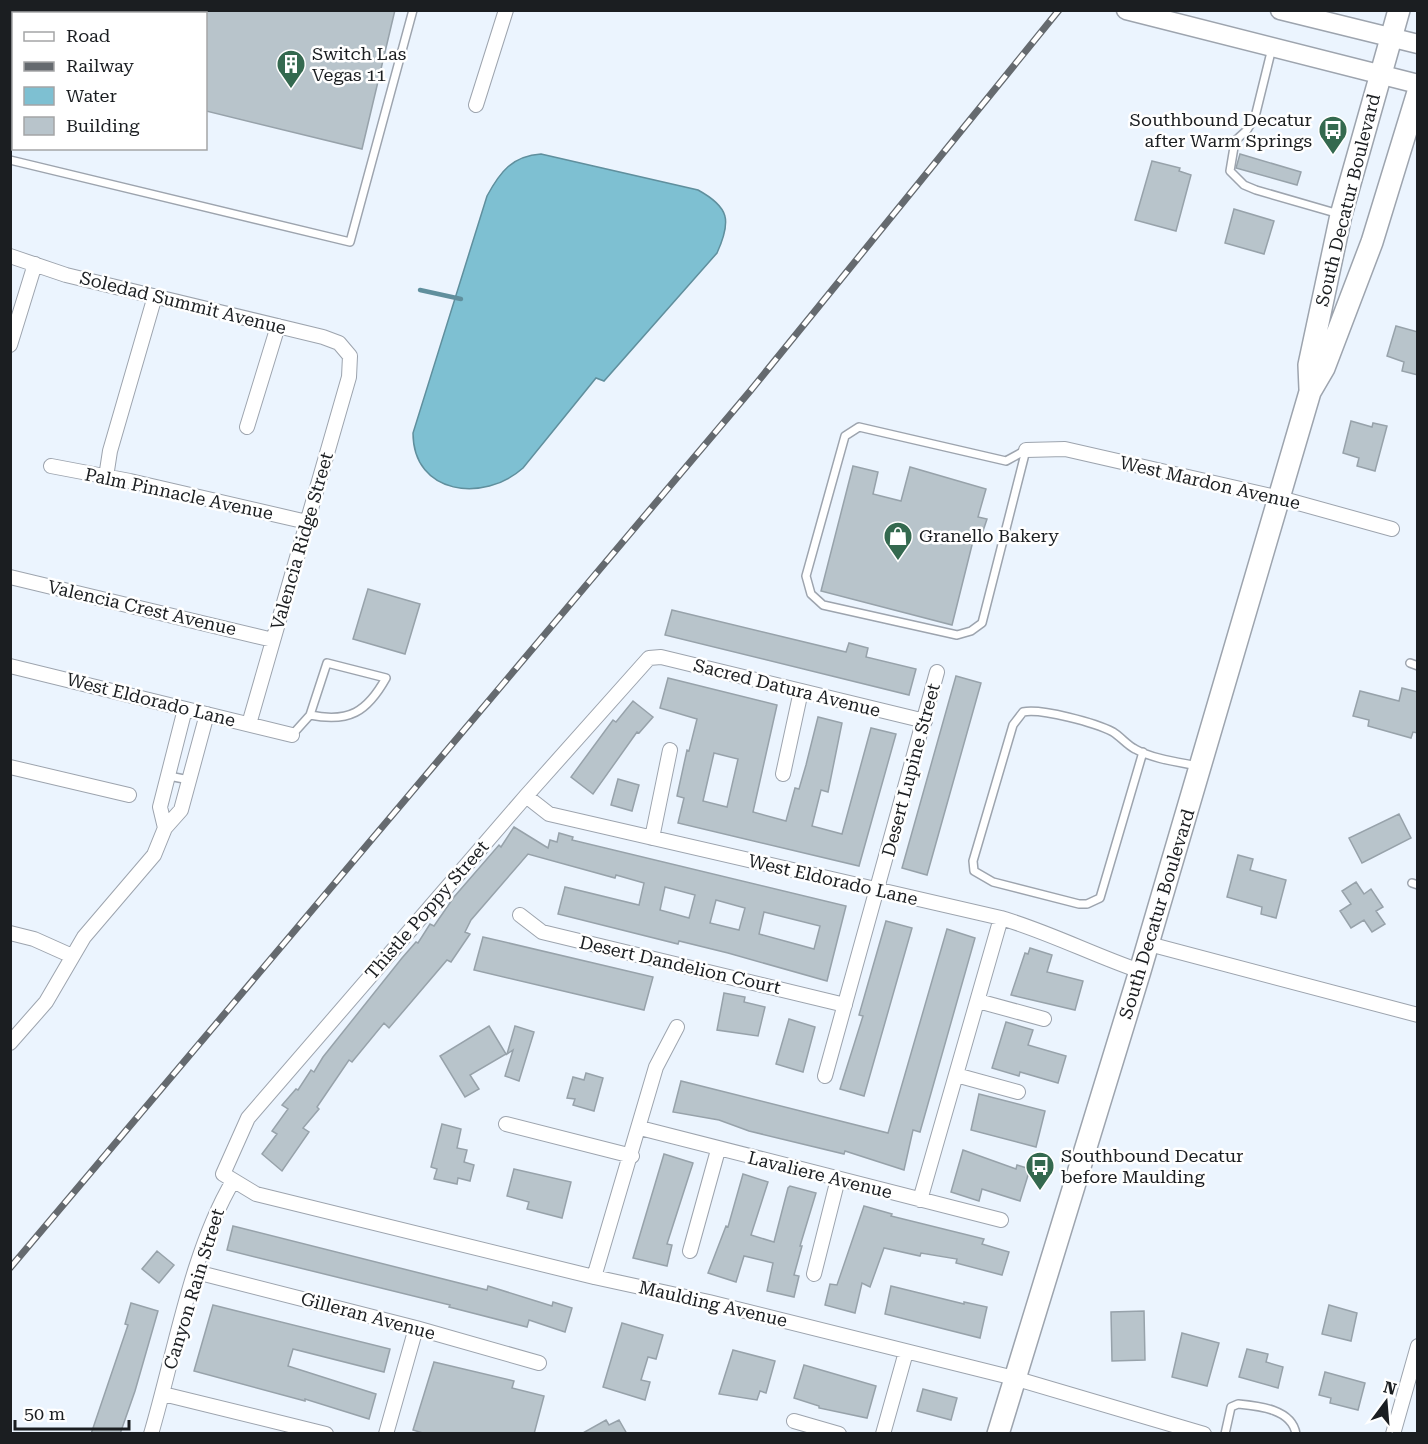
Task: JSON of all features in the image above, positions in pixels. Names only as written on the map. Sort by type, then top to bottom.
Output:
[{"type":"main road","points":[[1125,10],[1418,84]]},
{"type":"main road","points":[[1280,10],[1418,44]]},
{"type":"main road","name":"South Decatur Boulevard","points":[[1310,392],[1310,364],[1341,215],[1399,10]]},
{"type":"main road","name":"South Decatur Boulevard","points":[[998,1434],[1149,944],[1310,392],[1324,368],[1372,242],[1418,92]]},
{"type":"street","points":[[476,105],[506,10]]},
{"type":"street","name":"Soledad Summit Avenue","points":[[10,256],[66,275],[339,343],[350,356]]},
{"type":"street","points":[[10,345],[34,264]]},
{"type":"street","points":[[106,477],[110,451],[155,296]]},
{"type":"street","points":[[247,427],[278,326]]},
{"type":"street","name":"Valencia Ridge Street","points":[[249,724],[349,376],[350,356]]},
{"type":"street","name":"West Mardon Avenue","points":[[1026,450],[1065,449],[1280,498],[1392,529]]},
{"type":"street","name":"Palm Pinnacle Avenue","points":[[51,466],[307,522]]},
{"type":"street","name":"Valencia Crest Avenue","points":[[10,577],[273,640]]},
{"type":"street","name":"Sacred Datura Avenue","points":[[649,658],[661,657],[925,721]]},
{"type":"street","name":"Thistle Poppy Street","points":[[228,1178],[248,1118],[526,796],[649,658]]},
{"type":"street","name":"West Eldorado Lane","points":[[10,666],[292,735]]},
{"type":"street","name":"Desert Lupine Street","points":[[825,1076],[878,892],[937,672]]},
{"type":"street","points":[[783,774],[801,691]]},
{"type":"street","points":[[165,828],[160,807],[185,709]]},
{"type":"street","points":[[10,1043],[46,1002],[84,937],[154,855],[165,828],[181,810],[207,714]]},
{"type":"street","points":[[652,838],[670,750]]},
{"type":"street","points":[[10,767],[129,795]]},
{"type":"street","name":"West Eldorado Lane","points":[[526,796],[549,814],[878,892],[1001,918],[1035,928],[1083,951],[1140,971]]},
{"type":"street","name":"Desert Dandelion Court","points":[[519,915],[542,932],[845,1005]]},
{"type":"street","points":[[920,1200],[1001,918]]},
{"type":"street","points":[[10,933],[34,939],[72,956]]},
{"type":"street","points":[[1149,944],[1418,1016]]},
{"type":"street","points":[[978,1001],[1044,1019]]},
{"type":"street","points":[[594,1277],[632,1156],[656,1067],[677,1027]]},
{"type":"street","points":[[956,1075],[1018,1092]]},
{"type":"street","points":[[506,1124],[632,1156]]},
{"type":"street","name":"Lavaliere Avenue","points":[[639,1128],[718,1150],[1001,1220]]},
{"type":"street","points":[[690,1251],[718,1150]]},
{"type":"street","name":"Canyon Rain Street","points":[[151,1434],[196,1272],[228,1178]]},
{"type":"street","name":"Maulding Avenue","points":[[228,1178],[256,1194],[594,1277],[709,1302],[1014,1378],[1204,1434]]},
{"type":"street","points":[[814,1274],[838,1179]]},
{"type":"street","name":"Gilleran Avenue","points":[[196,1272],[416,1328],[539,1363]]},
{"type":"street","points":[[386,1434],[416,1328]]},
{"type":"street","points":[[1393,1434],[1418,1346]]},
{"type":"street","points":[[883,1434],[906,1352]]},
{"type":"street","points":[[163,1394],[326,1434]]},
{"type":"street","points":[[794,1420],[839,1434]]},
{"type":"lane","points":[[10,160],[350,242],[413,10]]},
{"type":"lane","points":[[1272,47],[1255,117],[1247,130],[1235,141],[1230,171],[1244,185],[1256,190],[1341,215]]},
{"type":"lane","points":[[859,427],[1006,461],[1026,450],[982,623],[971,631],[957,635],[823,605],[811,594],[806,576],[845,436],[859,427]]},
{"type":"lane","points":[[292,735],[310,715],[327,663],[386,678],[378,692],[357,711],[345,717],[336,720],[310,715]]},
{"type":"lane","points":[[1143,752],[1100,898],[1087,904],[1079,904],[993,882],[974,871],[973,861],[1012,725],[1023,712],[1042,713],[1105,729],[1136,750],[1200,767]]},
{"type":"lane","points":[[169,776],[189,780]]},
{"type":"lane","points":[[1225,1434],[1231,1407],[1238,1404],[1285,1415],[1294,1424],[1296,1434]]},
{"type":"water","points":[[541,154],[698,190],[722,209],[726,223],[725,232],[717,253],[604,381],[596,378],[523,468],[507,479],[489,486],[471,489],[453,487],[438,481],[425,470],[416,454],[413,433],[487,196],[508,167],[522,158]]},
{"type":"building","name":"Switch Las Vegas 11","points":[[206,10],[395,10],[362,149],[207,111]]},
{"type":"building","points":[[1240,154],[1301,172],[1297,185],[1236,168]]},
{"type":"building","points":[[1152,161],[1180,168],[1179,171],[1191,175],[1176,231],[1135,220]]},
{"type":"building","points":[[1234,209],[1274,221],[1264,254],[1225,243]]},
{"type":"building","points":[[1396,326],[1418,332],[1418,375],[1402,371],[1404,362],[1387,356]]},
{"type":"building","points":[[1351,421],[1372,427],[1373,423],[1387,426],[1375,471],[1357,466],[1359,458],[1343,453]]},
{"type":"building","name":"Granello Bakery","points":[[853,466],[878,472],[873,494],[901,501],[910,467],[986,489],[978,517],[987,519],[983,531],[976,529],[952,625],[821,591]]},
{"type":"building","points":[[368,589],[420,604],[405,654],[353,639]]},
{"type":"building","points":[[672,610],[846,652],[849,643],[868,648],[866,657],[916,669],[909,695],[665,635]]},
{"type":"building","points":[[956,676],[981,683],[927,875],[902,868]]},
{"type":"building","points":[[668,678],[777,705],[753,812],[786,821],[795,788],[799,789],[818,717],[842,723],[828,792],[821,790],[812,826],[842,834],[871,728],[896,734],[859,866],[678,823],[684,798],[677,796],[687,750],[689,751],[697,719],[660,708]],"holes":[[[714,753],[738,759],[727,807],[703,801]]]},
{"type":"building","points":[[1402,688],[1418,692],[1418,733],[1413,732],[1411,738],[1368,726],[1369,720],[1353,716],[1360,691],[1399,701]]},
{"type":"building","points":[[633,701],[653,717],[639,733],[637,732],[593,794],[571,777],[613,720],[616,722]]},
{"type":"building","points":[[618,779],[639,785],[632,811],[611,805]]},
{"type":"building","points":[[1399,814],[1411,838],[1362,863],[1349,838]]},
{"type":"building","points":[[514,827],[548,848],[550,840],[557,842],[559,833],[573,837],[572,840],[846,906],[827,981],[728,953],[679,941],[678,944],[558,914],[565,887],[639,905],[644,883],[616,875],[615,878],[528,854],[471,920],[465,932],[470,934],[451,962],[447,960],[389,1028],[384,1023],[352,1062],[349,1060],[317,1107],[319,1109],[303,1128],[309,1132],[282,1171],[262,1154],[277,1134],[272,1131],[288,1109],[282,1105],[296,1089],[298,1090],[311,1070],[314,1072],[323,1057],[402,958],[416,942],[418,943],[430,924],[434,926],[454,897],[499,845],[501,847]],"holes":[[[665,887],[695,895],[689,918],[660,910]],[[716,900],[745,908],[739,930],[710,923]],[[764,912],[820,926],[814,949],[759,934]]]},
{"type":"building","points":[[1238,855],[1253,859],[1250,870],[1286,880],[1276,918],[1261,914],[1262,907],[1227,897]]},
{"type":"building","points":[[1356,882],[1364,894],[1371,889],[1383,907],[1376,911],[1385,924],[1372,932],[1364,920],[1351,928],[1340,911],[1351,904],[1342,891]]},
{"type":"building","points":[[886,921],[912,928],[864,1096],[840,1089],[863,1016],[859,1015]]},
{"type":"building","points":[[947,929],[975,938],[920,1132],[913,1130],[904,1170],[845,1151],[844,1154],[749,1131],[719,1120],[673,1112],[681,1081],[888,1133]]},
{"type":"building","points":[[483,937],[653,977],[644,1010],[474,970]]},
{"type":"building","points":[[1030,948],[1052,955],[1047,972],[1083,981],[1075,1010],[1011,995],[1025,953],[1028,954]]},
{"type":"building","points":[[724,993],[745,997],[744,1002],[765,1007],[758,1036],[717,1030]]},
{"type":"building","points":[[789,1019],[815,1027],[803,1072],[776,1064]]},
{"type":"building","points":[[1006,1022],[1033,1030],[1028,1045],[1066,1056],[1058,1083],[1020,1072],[1019,1076],[992,1068]]},
{"type":"building","points":[[489,1026],[506,1054],[470,1075],[479,1089],[465,1097],[440,1056]]},
{"type":"building","points":[[515,1026],[534,1032],[519,1081],[505,1076],[513,1050],[507,1054]]},
{"type":"building","points":[[586,1073],[603,1078],[594,1111],[573,1105],[575,1099],[567,1098],[573,1077],[584,1080]]},
{"type":"building","points":[[979,1094],[1045,1111],[1036,1147],[971,1130]]},
{"type":"building","points":[[442,1124],[461,1129],[457,1148],[467,1150],[464,1162],[474,1165],[470,1181],[458,1178],[457,1184],[434,1179],[437,1169],[431,1167]]},
{"type":"building","points":[[963,1150],[1016,1169],[1017,1165],[1030,1169],[1020,1201],[982,1189],[979,1201],[951,1192]]},
{"type":"building","points":[[664,1154],[693,1163],[667,1244],[672,1245],[667,1266],[633,1258]]},
{"type":"building","points":[[514,1169],[571,1182],[562,1218],[527,1209],[529,1202],[507,1196]]},
{"type":"building","points":[[743,1174],[768,1182],[751,1235],[774,1242],[788,1188],[790,1186],[816,1193],[800,1246],[802,1246],[794,1275],[799,1276],[794,1297],[767,1291],[773,1263],[744,1256],[736,1282],[708,1273],[726,1226],[728,1227]]},
{"type":"building","points":[[864,1206],[892,1214],[891,1216],[984,1239],[982,1244],[1009,1252],[1002,1275],[956,1263],[957,1259],[921,1253],[920,1256],[884,1248],[870,1287],[862,1283],[855,1313],[825,1305],[830,1284],[837,1285]]},
{"type":"building","points":[[233,1226],[487,1290],[488,1286],[552,1306],[553,1302],[572,1308],[565,1332],[529,1320],[527,1327],[449,1307],[450,1305],[227,1250]]},
{"type":"building","points":[[157,1251],[174,1265],[159,1283],[142,1269]]},
{"type":"building","points":[[891,1286],[964,1304],[964,1302],[987,1307],[980,1338],[885,1314]]},
{"type":"building","points":[[131,1303],[158,1311],[135,1391],[120,1434],[91,1434],[128,1325],[125,1324]]},
{"type":"building","points":[[213,1305],[390,1349],[384,1372],[293,1349],[288,1366],[376,1394],[369,1419],[305,1399],[305,1401],[194,1371]]},
{"type":"building","points":[[1329,1305],[1357,1313],[1351,1341],[1322,1334]]},
{"type":"building","points":[[1144,1311],[1145,1360],[1112,1361],[1111,1312]]},
{"type":"building","points":[[622,1323],[663,1335],[656,1359],[648,1357],[641,1380],[650,1382],[645,1400],[603,1387]]},
{"type":"building","points":[[1182,1333],[1219,1343],[1207,1386],[1172,1377]]},
{"type":"building","points":[[1247,1349],[1268,1354],[1266,1362],[1283,1367],[1278,1388],[1239,1377]]},
{"type":"building","points":[[733,1350],[775,1361],[766,1393],[760,1391],[757,1400],[719,1394]]},
{"type":"building","points":[[434,1362],[514,1381],[512,1388],[544,1396],[534,1434],[426,1434],[413,1430]]},
{"type":"building","points":[[804,1365],[876,1386],[867,1418],[819,1408],[819,1406],[794,1398]]},
{"type":"building","points":[[1325,1372],[1365,1383],[1358,1410],[1330,1403],[1331,1398],[1319,1395]]},
{"type":"building","points":[[923,1389],[957,1398],[951,1420],[917,1411]]},
{"type":"building","points":[[606,1420],[609,1425],[619,1420],[627,1434],[581,1434]]},
{"type":"waterway","points":[[420,290],[461,299]]},
{"type":"railway","points":[[10,1268],[751,390],[1059,10]]},
{"type":"place","name":"Switch Las Vegas 11","points":[[291,90]]},
{"type":"place","name":"Southbound Decatur after Warm Springs","points":[[1333,156]]},
{"type":"place","name":"Granello Bakery","points":[[898,562]]},
{"type":"place","name":"Southbound Decatur before Maulding","points":[[1040,1192]]}]
